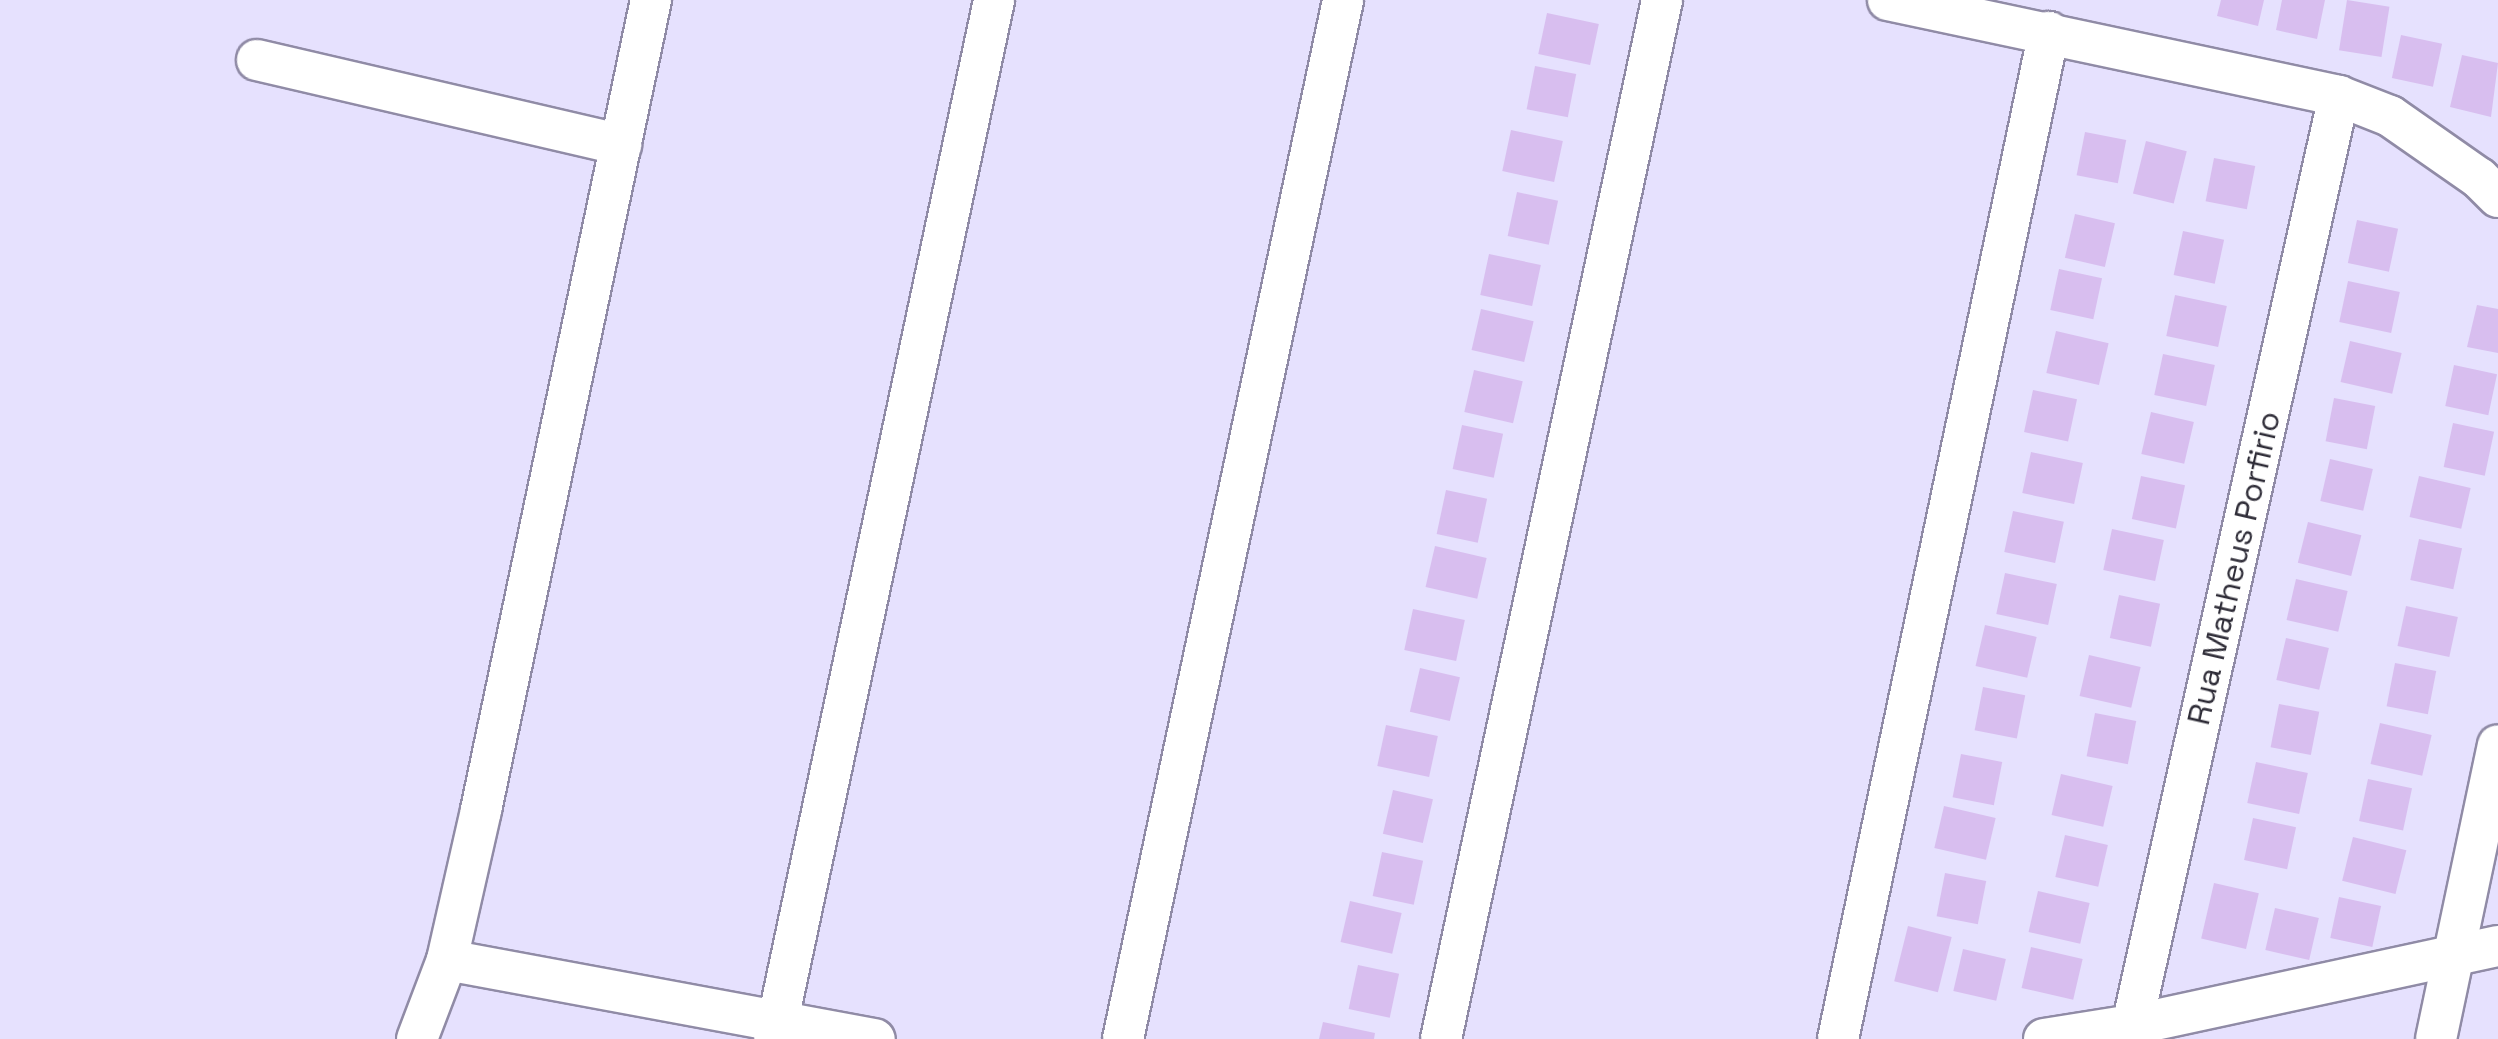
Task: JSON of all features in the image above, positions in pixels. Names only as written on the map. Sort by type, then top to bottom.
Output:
[{"type":"street","points":[[416,1039],[447,960],[651,0]]},
{"type":"street","points":[[776,1030],[994,0]]},
{"type":"street","points":[[1123,1039],[1343,0]]},
{"type":"street","points":[[1440,1039],[1662,0]]},
{"type":"street","points":[[1888,0],[2339,96],[2390,116],[2479,178],[2498,197]]},
{"type":"street","points":[[1838,1039],[2049,32]]},
{"type":"street","points":[[257,60],[621,145]]},
{"type":"street","name":"Rua Matheus Porfirio","points":[[2130,1032],[2339,96]]},
{"type":"street","points":[[2436,1039],[2498,745]]},
{"type":"street","points":[[2044,1039],[2130,1032],[2498,946]]},
{"type":"street","points":[[447,960],[776,1030],[875,1039]]},
{"type":"building","points":[[2221,0],[2264,0],[2258,26],[2217,16]]},
{"type":"building","points":[[2282,0],[2325,0],[2317,39],[2276,30]]},
{"type":"building","points":[[2347,0],[2389,7],[2381,57],[2339,50]]},
{"type":"building","points":[[1547,13],[1599,24],[1590,65],[1538,54]]},
{"type":"building","points":[[2401,35],[2442,44],[2433,87],[2392,78]]},
{"type":"building","points":[[2462,55],[2498,63],[2491,117],[2450,107]]},
{"type":"building","points":[[1535,66],[1576,74],[1568,117],[1527,109]]},
{"type":"building","points":[[1511,130],[1563,141],[1554,182],[1502,171]]},
{"type":"building","points":[[2085,132],[2126,140],[2118,183],[2077,175]]},
{"type":"building","points":[[2146,141],[2187,151],[2174,204],[2133,193]]},
{"type":"building","points":[[2214,158],[2255,166],[2247,209],[2206,201]]},
{"type":"building","points":[[1517,192],[1558,201],[1549,245],[1508,236]]},
{"type":"building","points":[[2075,214],[2115,223],[2105,267],[2065,258]]},
{"type":"building","points":[[2357,220],[2398,229],[2389,272],[2348,263]]},
{"type":"building","points":[[2183,231],[2224,240],[2215,284],[2174,275]]},
{"type":"building","points":[[1489,254],[1541,265],[1532,306],[1480,295]]},
{"type":"building","points":[[2059,269],[2102,278],[2093,319],[2050,310]]},
{"type":"building","points":[[2348,281],[2400,292],[2391,333],[2339,322]]},
{"type":"building","points":[[2175,295],[2227,306],[2218,347],[2166,336]]},
{"type":"building","points":[[2477,305],[2498,309],[2498,353],[2467,347]]},
{"type":"building","points":[[1481,309],[1534,321],[1524,362],[1472,350]]},
{"type":"building","points":[[2056,331],[2109,343],[2099,385],[2046,373]]},
{"type":"building","points":[[2350,341],[2402,353],[2392,394],[2341,382]]},
{"type":"building","points":[[2163,354],[2215,365],[2206,406],[2154,395]]},
{"type":"building","points":[[2454,365],[2497,374],[2488,415],[2445,406]]},
{"type":"building","points":[[1474,370],[1523,381],[1513,423],[1464,412]]},
{"type":"building","points":[[2033,390],[2077,399],[2068,441],[2024,432]]},
{"type":"building","points":[[2334,398],[2375,406],[2367,449],[2326,441]]},
{"type":"building","points":[[2151,412],[2194,422],[2184,464],[2141,454]]},
{"type":"building","points":[[2453,423],[2494,432],[2485,476],[2444,467]]},
{"type":"building","points":[[1462,425],[1503,434],[1494,478],[1453,469]]},
{"type":"building","points":[[2031,452],[2083,463],[2074,504],[2022,493]]},
{"type":"building","points":[[2330,459],[2373,469],[2363,511],[2320,501]]},
{"type":"building","points":[[2141,476],[2185,485],[2176,528],[2132,519]]},
{"type":"building","points":[[2419,476],[2471,488],[2461,529],[2410,517]]},
{"type":"building","points":[[1446,490],[1487,499],[1478,543],[1437,534]]},
{"type":"building","points":[[2013,511],[2064,522],[2055,563],[2004,552]]},
{"type":"building","points":[[2308,522],[2361,535],[2351,576],[2298,563]]},
{"type":"building","points":[[2112,529],[2164,540],[2155,581],[2103,570]]},
{"type":"building","points":[[2419,539],[2462,548],[2453,589],[2410,580]]},
{"type":"building","points":[[1435,546],[1487,558],[1477,599],[1426,587]]},
{"type":"building","points":[[2005,573],[2057,584],[2048,625],[1996,614]]},
{"type":"building","points":[[2296,579],[2348,591],[2338,632],[2287,620]]},
{"type":"building","points":[[2119,595],[2160,604],[2151,647],[2110,638]]},
{"type":"building","points":[[2406,606],[2458,617],[2449,657],[2397,646]]},
{"type":"building","points":[[1413,609],[1465,620],[1456,661],[1404,650]]},
{"type":"building","points":[[1985,625],[2037,637],[2027,678],[1976,666]]},
{"type":"building","points":[[2286,638],[2329,648],[2319,690],[2276,680]]},
{"type":"building","points":[[2089,655],[2141,667],[2131,708],[2080,696]]},
{"type":"building","points":[[2395,663],[2436,671],[2428,714],[2387,706]]},
{"type":"building","points":[[1420,668],[1460,677],[1450,721],[1410,712]]},
{"type":"building","points":[[1983,687],[2025,695],[2017,738],[1975,730]]},
{"type":"building","points":[[2279,704],[2319,712],[2311,755],[2271,747]]},
{"type":"building","points":[[2095,713],[2136,721],[2128,764],[2087,756]]},
{"type":"building","points":[[2380,723],[2432,735],[2422,776],[2371,764]]},
{"type":"building","points":[[1386,725],[1438,736],[1429,777],[1377,766]]},
{"type":"building","points":[[1961,754],[2002,762],[1994,805],[1953,797]]},
{"type":"building","points":[[2256,762],[2308,773],[2299,814],[2247,803]]},
{"type":"building","points":[[2061,774],[2113,786],[2103,827],[2052,815]]},
{"type":"building","points":[[2368,779],[2412,788],[2403,830],[2359,821]]},
{"type":"building","points":[[1393,790],[1433,799],[1423,843],[1383,834]]},
{"type":"building","points":[[1944,806],[1996,818],[1986,860],[1934,848]]},
{"type":"building","points":[[2253,818],[2296,827],[2287,869],[2244,860]]},
{"type":"building","points":[[2065,835],[2108,845],[2098,887],[2055,877]]},
{"type":"building","points":[[2353,837],[2406,850],[2395,894],[2342,881]]},
{"type":"building","points":[[1382,852],[1423,861],[1414,905],[1373,896]]},
{"type":"building","points":[[1945,873],[1986,881],[1978,924],[1937,916]]},
{"type":"building","points":[[2214,883],[2259,893],[2246,949],[2201,939]]},
{"type":"building","points":[[2038,891],[2090,903],[2080,944],[2029,932]]},
{"type":"building","points":[[2339,897],[2381,906],[2372,947],[2330,938]]},
{"type":"building","points":[[1350,901],[1402,913],[1392,954],[1341,942]]},
{"type":"building","points":[[2275,908],[2319,918],[2309,960],[2265,950]]},
{"type":"building","points":[[1908,926],[1952,937],[1938,992],[1894,981]]},
{"type":"building","points":[[2031,947],[2083,959],[2073,1000],[2022,988]]},
{"type":"building","points":[[1963,949],[2006,959],[1996,1001],[1953,991]]},
{"type":"building","points":[[1358,965],[1399,974],[1390,1018],[1349,1009]]},
{"type":"building","points":[[1323,1022],[1375,1033],[1374,1039],[1319,1039]]}]
